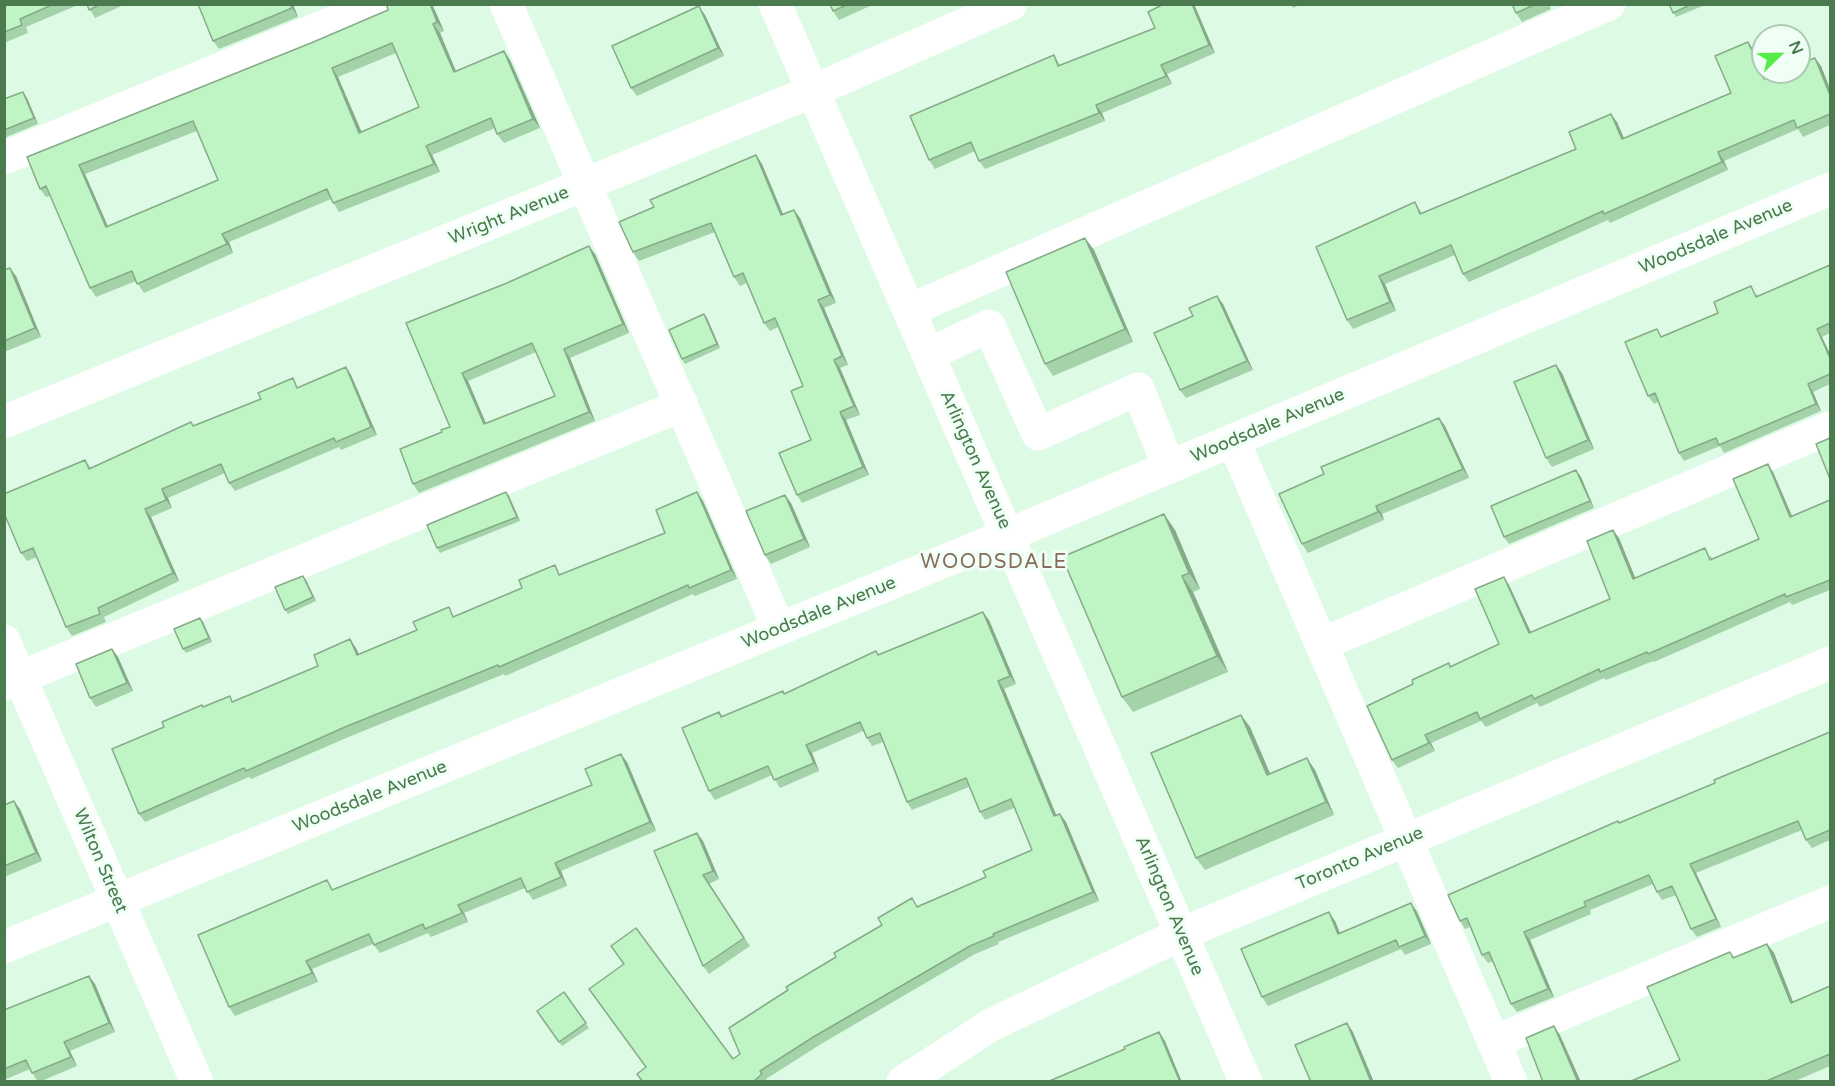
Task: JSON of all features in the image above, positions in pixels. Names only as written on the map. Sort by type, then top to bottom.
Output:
[{"type":"street","points":[[4,158],[378,4]]},
{"type":"street","points":[[506,4],[779,629]]},
{"type":"street","name":"Arlington Avenue","points":[[776,4],[1246,1082]]},
{"type":"street","name":"Wright Avenue","points":[[4,422],[813,91],[1011,4]]},
{"type":"street","points":[[909,310],[1609,4]]},
{"type":"street","name":"Woodsdale Avenue","points":[[4,947],[1008,535],[1830,189]]},
{"type":"street","points":[[929,354],[989,326],[1038,434],[1138,389],[1169,467]]},
{"type":"street","points":[[12,681],[682,405]]},
{"type":"street","points":[[1322,644],[1830,428]]},
{"type":"street","points":[[1233,440],[1511,1082]]},
{"type":"street","name":"Wilton Street","points":[[4,641],[12,681],[117,901],[197,1082]]},
{"type":"street","name":"Toronto Avenue","points":[[903,1082],[991,1025],[1182,934],[1830,663]]},
{"type":"street","points":[[1494,1042],[1830,902]]},
{"type":"shaded area","points":[[5,5],[1830,5],[1830,1081],[5,1081]]},
{"type":"building","points":[[4,4],[54,4],[20,19],[22,25],[4,32]]},
{"type":"building","points":[[87,4],[101,4],[89,10]]},
{"type":"building","points":[[198,4],[290,4],[292,8],[213,41]]},
{"type":"building","points":[[391,4],[430,4],[437,22],[433,24],[454,72],[504,51],[533,119],[497,134],[491,118],[426,146],[434,164],[333,203],[327,189],[222,234],[227,244],[137,284],[132,271],[90,288],[46,186],[40,189],[27,157],[311,43],[388,10],[387,6]],"holes":[[[392,43],[419,107],[359,133],[332,68]],[[193,121],[218,180],[106,227],[79,165]]]},
{"type":"building","points":[[830,4],[849,4],[833,11]]},
{"type":"building","points":[[1164,4],[1192,4],[1209,45],[1161,65],[1166,76],[1096,105],[1099,113],[979,161],[971,142],[929,160],[910,116],[1054,55],[1058,66],[1155,28],[1148,12]]},
{"type":"building","points":[[1512,4],[1536,4],[1516,13]]},
{"type":"building","points":[[1669,4],[1692,4],[1673,13]]},
{"type":"building","points":[[699,6],[718,48],[631,88],[612,46]]},
{"type":"building","points":[[1748,42],[1751,49],[1751,84],[1811,84],[1811,60],[1815,58],[1830,95],[1830,114],[1797,128],[1794,120],[1718,152],[1722,162],[1604,214],[1603,211],[1463,274],[1451,245],[1379,276],[1390,302],[1347,320],[1316,247],[1415,202],[1420,214],[1576,149],[1569,132],[1611,114],[1622,139],[1731,93],[1715,56]]},
{"type":"building","points":[[23,92],[34,118],[4,130],[4,99]]},
{"type":"building","points":[[756,155],[781,215],[794,210],[830,295],[818,300],[842,356],[834,360],[854,406],[840,412],[863,467],[797,495],[779,453],[811,440],[791,391],[803,386],[775,318],[764,323],[743,273],[734,277],[711,223],[633,252],[619,222],[654,207],[650,200]]},
{"type":"building","points":[[1085,238],[1125,329],[1045,364],[1006,272]]},
{"type":"building","points":[[589,246],[623,324],[564,349],[589,412],[413,484],[400,449],[450,427],[406,323],[507,283]],"holes":[[[532,343],[555,396],[484,424],[462,373]]]},
{"type":"building","points":[[1830,265],[1830,323],[1817,329],[1830,358],[1830,374],[1808,384],[1816,404],[1719,445],[1716,438],[1679,453],[1655,393],[1648,396],[1625,342],[1657,329],[1661,337],[1718,313],[1714,302],[1751,286],[1756,297]]},
{"type":"building","points":[[10,268],[35,328],[4,341],[4,270]]},
{"type":"building","points":[[1217,296],[1247,361],[1180,390],[1154,333],[1193,316],[1189,308]]},
{"type":"building","points":[[704,314],[717,344],[682,359],[669,330]]},
{"type":"building","points":[[1556,365],[1588,440],[1546,458],[1514,382]]},
{"type":"building","points":[[346,367],[371,427],[336,442],[334,438],[229,483],[221,464],[162,489],[166,500],[145,509],[173,573],[98,608],[100,614],[66,627],[33,548],[21,553],[4,513],[4,494],[85,460],[89,469],[191,422],[193,426],[261,399],[258,393],[293,378],[297,388]]},
{"type":"building","points":[[1439,418],[1463,469],[1376,506],[1378,512],[1302,544],[1279,494],[1324,474],[1321,467]]},
{"type":"building","points":[[1830,438],[1830,479],[1816,444]]},
{"type":"building","points":[[1768,464],[1790,517],[1830,500],[1830,580],[1786,597],[1785,594],[1648,654],[1647,652],[1600,672],[1599,669],[1534,699],[1532,695],[1480,719],[1477,712],[1425,735],[1429,743],[1392,760],[1367,706],[1413,684],[1412,680],[1449,663],[1450,667],[1499,644],[1475,589],[1504,577],[1529,633],[1610,599],[1587,541],[1613,530],[1633,579],[1705,548],[1710,560],[1759,539],[1733,479]]},
{"type":"building","points":[[1576,470],[1590,501],[1504,537],[1491,506]]},
{"type":"building","points":[[506,492],[517,517],[437,548],[427,525]]},
{"type":"building","points":[[697,492],[731,570],[689,588],[688,585],[499,667],[498,665],[345,727],[246,771],[244,768],[139,814],[112,749],[164,727],[162,722],[202,705],[203,707],[230,696],[232,702],[318,666],[314,655],[350,639],[357,655],[417,630],[413,622],[449,607],[453,617],[522,588],[519,580],[555,565],[559,575],[665,533],[656,510]]},
{"type":"building","points":[[785,495],[804,539],[765,555],[746,511]]},
{"type":"building","points":[[1164,514],[1189,573],[1182,576],[1217,656],[1122,697],[1062,557]]},
{"type":"building","points":[[303,576],[313,597],[285,610],[275,587]]},
{"type":"building","points":[[983,612],[1010,676],[998,681],[1054,816],[1060,814],[1093,892],[970,946],[815,1036],[760,1071],[762,1074],[753,1082],[643,1082],[637,1074],[646,1067],[589,989],[624,964],[611,946],[636,928],[733,1059],[740,1054],[729,1028],[788,990],[786,987],[836,957],[834,953],[882,925],[878,918],[912,898],[917,907],[986,877],[983,871],[1032,850],[1011,799],[980,812],[966,778],[907,802],[880,733],[867,738],[860,722],[806,745],[814,763],[774,780],[768,766],[709,791],[682,728],[719,712],[721,717],[783,691],[784,694],[876,651],[878,655]]},
{"type":"building","points":[[200,618],[209,638],[183,649],[174,629]]},
{"type":"building","points":[[112,649],[127,683],[90,698],[76,664]]},
{"type":"building","points":[[1241,715],[1267,775],[1307,758],[1326,802],[1196,858],[1151,753]]},
{"type":"building","points":[[1830,732],[1830,830],[1806,840],[1798,821],[1690,864],[1716,919],[1691,929],[1672,886],[1657,892],[1649,875],[1584,902],[1586,906],[1524,932],[1548,989],[1511,1004],[1489,952],[1482,955],[1467,918],[1460,921],[1448,895]]},
{"type":"building","points":[[621,754],[650,822],[555,863],[561,877],[527,892],[521,878],[458,905],[462,913],[425,929],[423,924],[374,945],[369,934],[306,961],[312,973],[229,1007],[198,935],[327,880],[332,890],[592,785],[585,769]]},
{"type":"building","points":[[14,801],[36,853],[4,866],[4,805]]},
{"type":"building","points":[[697,833],[713,871],[703,875],[744,938],[703,966],[654,851]]},
{"type":"building","points":[[1411,903],[1425,936],[1399,947],[1396,940],[1262,997],[1241,949],[1329,912],[1338,934]]},
{"type":"building","points":[[1767,944],[1791,1003],[1830,986],[1830,1054],[1764,1082],[1629,1082],[1680,1060],[1647,987],[1730,952],[1733,958]]},
{"type":"building","points":[[89,976],[109,1023],[64,1042],[71,1057],[32,1073],[26,1060],[4,1069],[4,1010]]},
{"type":"building","points":[[564,992],[586,1023],[559,1042],[537,1011]]},
{"type":"building","points":[[1347,1023],[1371,1082],[1311,1082],[1295,1045]]},
{"type":"building","points":[[1554,1026],[1578,1082],[1543,1082],[1526,1038]]},
{"type":"building","points":[[1159,1032],[1180,1082],[1047,1082],[1125,1049],[1124,1047]]},
{"type":"district","name":"WOODSDALE","points":[[994,563]]}]
